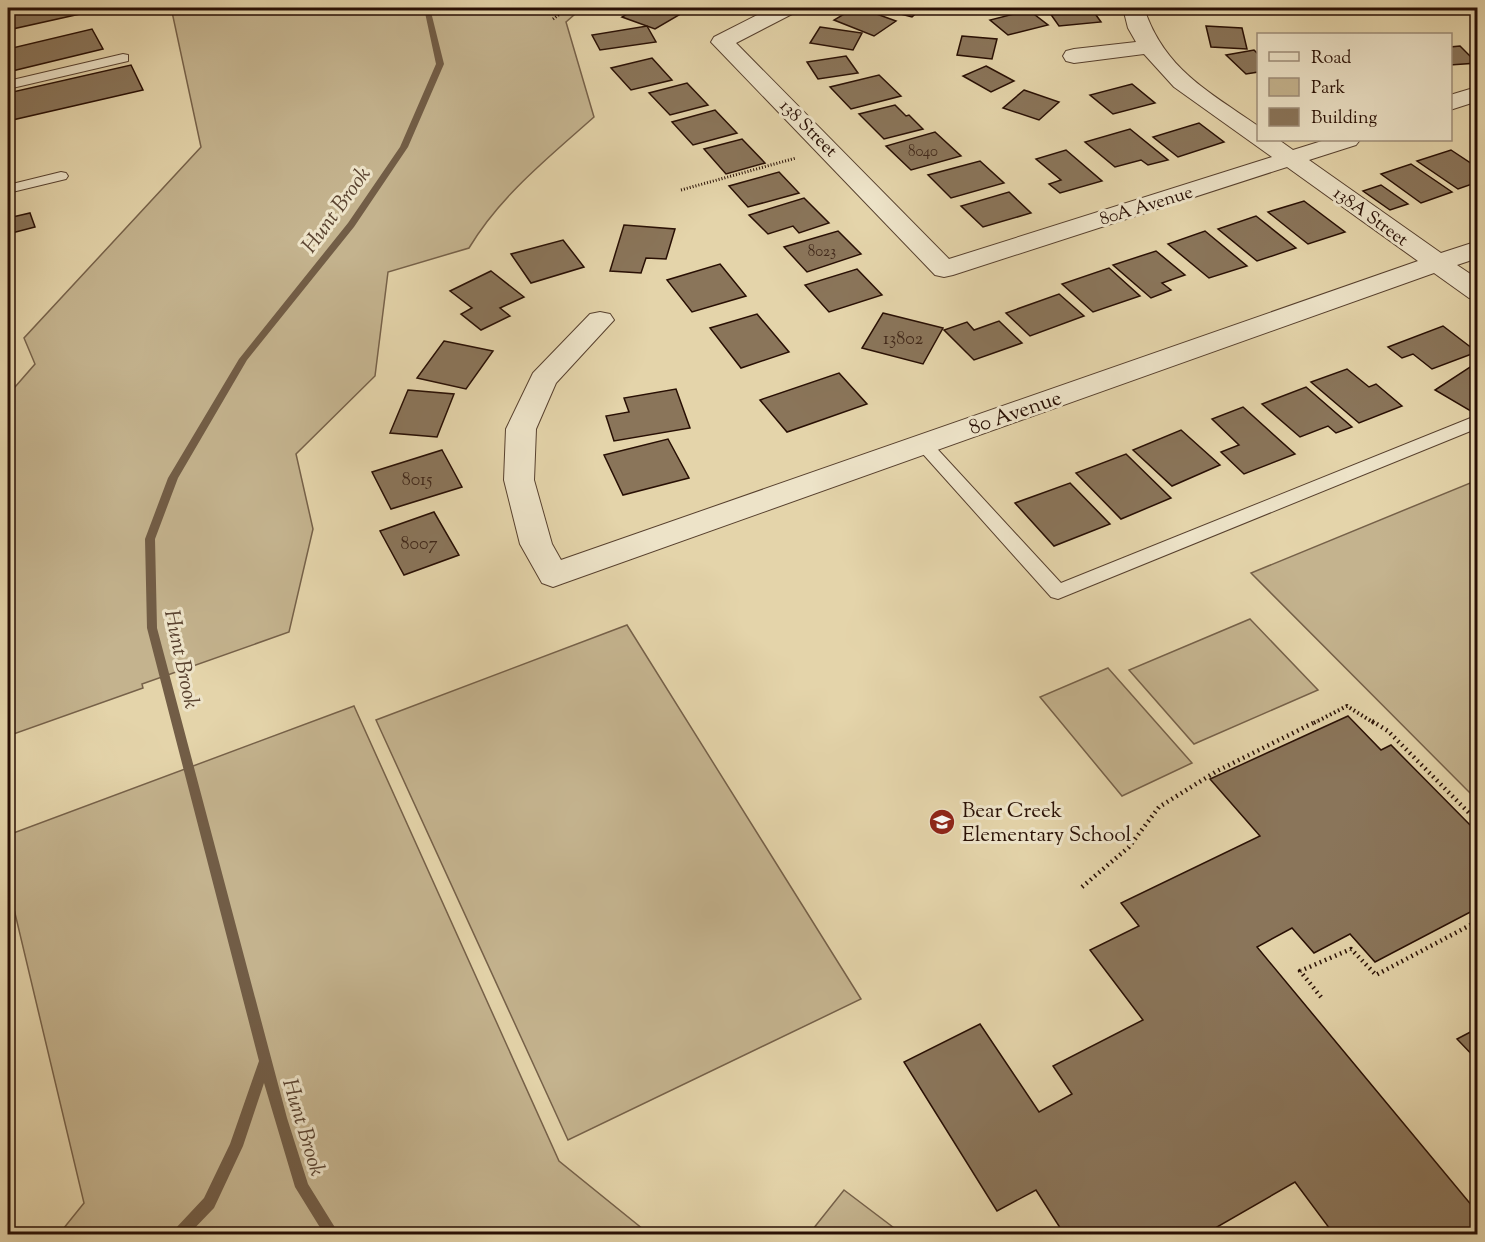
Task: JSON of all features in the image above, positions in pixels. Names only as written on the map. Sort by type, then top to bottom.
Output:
[{"type":"street","name":"138 Street","points":[[786,8],[722,42],[944,269]]},
{"type":"street","points":[[1134,8],[1149,46],[1193,89],[1257,135]]},
{"type":"street","points":[[1074,56],[1149,46]]},
{"type":"street","name":"138A Street","points":[[1265,141],[1478,292]]},
{"type":"street","name":"80A Avenue","points":[[944,269],[1345,141]]},
{"type":"street","name":"80 Avenue","points":[[600,320],[543,379],[521,429],[519,480],[536,544],[553,575],[1478,249]]},
{"type":"lane","points":[[8,85],[123,58]]},
{"type":"lane","points":[[8,189],[61,176]]},
{"type":"lane","points":[[923,444],[1058,592],[1478,421]]},
{"type":"path","points":[[553,19],[568,8]]},
{"type":"path","points":[[681,190],[804,156]]},
{"type":"path","points":[[1082,887],[1129,847],[1159,807],[1217,771],[1347,706],[1388,731],[1478,822]]},
{"type":"path","points":[[1321,997],[1300,971],[1351,949],[1376,975],[1478,921]]},
{"type":"green space","points":[[180,8],[582,8],[566,22],[594,117],[510,194],[481,229],[469,248],[388,272],[375,376],[296,454],[313,529],[289,632],[142,684],[143,688],[8,736],[8,395],[35,364],[24,338],[201,147],[172,12]]},
{"type":"green space","points":[[1475,481],[1478,483],[1477,800],[1251,573]]},
{"type":"green space","points":[[1250,619],[1318,690],[1194,744],[1129,670]]},
{"type":"green space","points":[[627,625],[861,999],[568,1140],[376,720]]},
{"type":"green space","points":[[1108,668],[1192,763],[1122,796],[1040,697]]},
{"type":"green space","points":[[354,706],[559,1161],[649,1234],[59,1234],[84,1203],[8,884],[8,835]]},
{"type":"green space","points":[[844,1190],[902,1234],[809,1234]]},
{"type":"building","points":[[86,8],[89,12],[8,30],[8,10]]},
{"type":"building","points":[[637,8],[659,8],[679,15],[655,29],[622,17]]},
{"type":"building","points":[[854,8],[896,21],[874,36],[834,20]]},
{"type":"building","points":[[877,8],[922,8],[912,17]]},
{"type":"building","points":[[1026,8],[1048,25],[1008,35],[990,20],[1014,14],[1007,9]]},
{"type":"building","points":[[1091,8],[1101,22],[1059,26],[1047,9]]},
{"type":"building","points":[[1294,8],[1339,8],[1298,12]]},
{"type":"building","points":[[647,26],[656,42],[600,50],[592,35]]},
{"type":"building","points":[[1206,26],[1242,28],[1247,49],[1211,47]]},
{"type":"building","points":[[820,27],[862,33],[853,50],[810,43]]},
{"type":"building","points":[[92,29],[103,49],[8,72],[8,49]]},
{"type":"building","points":[[962,36],[997,39],[992,59],[957,55]]},
{"type":"building","points":[[1460,46],[1477,63],[1452,65],[1452,47]]},
{"type":"building","points":[[1254,50],[1257,53],[1257,72],[1246,74],[1226,55]]},
{"type":"building","points":[[846,56],[858,73],[818,79],[807,62]]},
{"type":"building","points":[[652,58],[672,80],[631,90],[611,68]]},
{"type":"building","points":[[131,65],[143,90],[8,121],[8,93]]},
{"type":"building","points":[[986,66],[1014,81],[991,92],[963,76]]},
{"type":"building","points":[[879,75],[901,96],[851,109],[830,87]]},
{"type":"building","points":[[687,83],[708,105],[670,115],[649,93]]},
{"type":"building","points":[[1132,84],[1155,103],[1113,114],[1090,95]]},
{"type":"building","points":[[1024,90],[1059,102],[1039,120],[1003,108]]},
{"type":"building","points":[[895,105],[923,129],[884,139],[859,114]]},
{"type":"building","points":[[715,110],[737,133],[693,145],[672,122]]},
{"type":"building","points":[[1199,123],[1224,142],[1178,157],[1153,137]]},
{"type":"building","points":[[1130,129],[1168,160],[1148,165],[1141,160],[1115,167],[1085,142]]},
{"type":"building","points":[[935,132],[961,156],[911,170],[886,146]]},
{"type":"building","points":[[742,139],[765,163],[726,174],[704,149]]},
{"type":"building","points":[[1066,150],[1102,181],[1060,193],[1049,184],[1061,180],[1036,159]]},
{"type":"building","points":[[1451,150],[1478,168],[1478,182],[1458,189],[1417,161]]},
{"type":"building","points":[[980,161],[1004,183],[951,198],[928,175]]},
{"type":"building","points":[[1411,164],[1452,192],[1421,203],[1381,174]]},
{"type":"building","points":[[779,172],[799,193],[748,207],[729,186]]},
{"type":"building","points":[[1381,185],[1408,204],[1390,210],[1363,191]]},
{"type":"building","points":[[1009,192],[1031,213],[983,227],[961,206]]},
{"type":"building","points":[[804,198],[829,223],[799,233],[793,226],[768,234],[749,215]]},
{"type":"building","points":[[1304,201],[1345,232],[1308,244],[1268,212]]},
{"type":"building","points":[[30,213],[35,227],[8,234],[8,218]]},
{"type":"building","points":[[1256,216],[1296,248],[1257,261],[1218,229]]},
{"type":"building","points":[[624,225],[675,229],[666,259],[646,258],[641,273],[610,271]]},
{"type":"building","points":[[838,231],[861,254],[807,272],[784,247]]},
{"type":"building","points":[[1205,231],[1247,266],[1209,278],[1168,244]]},
{"type":"building","points":[[563,240],[584,267],[531,283],[511,254]]},
{"type":"building","points":[[1156,251],[1185,275],[1162,283],[1171,290],[1151,298],[1113,265]]},
{"type":"building","points":[[720,264],[746,296],[692,312],[667,280]]},
{"type":"building","points":[[1109,268],[1140,296],[1093,312],[1062,284]]},
{"type":"building","points":[[857,269],[882,295],[829,312],[805,285]]},
{"type":"building","points":[[491,271],[524,297],[500,308],[510,316],[481,330],[461,314],[472,308],[450,291]]},
{"type":"building","points":[[1059,294],[1084,316],[1030,336],[1006,313]]},
{"type":"building","points":[[883,313],[943,328],[923,364],[862,348]]},
{"type":"building","points":[[757,314],[789,352],[741,368],[710,328]]},
{"type":"building","points":[[999,321],[1022,343],[974,360],[944,330],[967,322],[974,330]]},
{"type":"building","points":[[1443,326],[1477,352],[1432,369],[1413,354],[1402,358],[1388,347]]},
{"type":"building","points":[[444,341],[493,351],[466,389],[417,378]]},
{"type":"building","points":[[1470,367],[1478,371],[1478,411],[1474,413],[1435,390]]},
{"type":"building","points":[[1347,369],[1369,387],[1376,384],[1402,406],[1359,423],[1311,382]]},
{"type":"building","points":[[839,373],[867,404],[787,432],[760,400]]},
{"type":"building","points":[[1306,387],[1352,427],[1336,433],[1328,426],[1300,437],[1262,404]]},
{"type":"building","points":[[676,389],[690,428],[614,441],[606,416],[629,412],[624,398]]},
{"type":"building","points":[[408,390],[454,394],[437,437],[390,433]]},
{"type":"building","points":[[1243,407],[1295,454],[1244,474],[1221,452],[1239,445],[1212,419]]},
{"type":"building","points":[[1181,430],[1220,465],[1172,486],[1133,450]]},
{"type":"building","points":[[668,439],[689,478],[623,495],[604,455]]},
{"type":"building","points":[[442,450],[462,487],[391,509],[372,472]]},
{"type":"building","points":[[1126,454],[1171,498],[1121,519],[1076,473]]},
{"type":"building","points":[[1070,483],[1110,524],[1054,546],[1015,503]]},
{"type":"building","points":[[434,512],[459,555],[404,575],[380,531]]},
{"type":"building","points":[[1348,716],[1381,750],[1391,745],[1478,833],[1478,845],[1473,847],[1478,852],[1478,908],[1375,962],[1350,934],[1314,953],[1292,928],[1257,947],[1478,1213],[1478,1234],[1330,1234],[1333,1233],[1295,1182],[1205,1234],[1064,1234],[1036,1190],[997,1211],[904,1062],[980,1024],[1039,1112],[1072,1094],[1053,1066],[1143,1020],[1090,950],[1139,926],[1121,903],[1260,836],[1210,779]]},
{"type":"building","points":[[1478,1028],[1478,1061],[1457,1039]]},
{"type":"waterway","name":"Hunt Brook","points":[[332,1234],[302,1187],[280,1118],[152,628],[150,539],[173,478],[243,359],[351,225],[404,147],[440,64],[427,8]]},
{"type":"waterway","points":[[180,1234],[209,1203],[236,1146],[265,1062]]},
{"type":"place","name":"Bear Creek Elementary School","points":[[942,822]]}]
